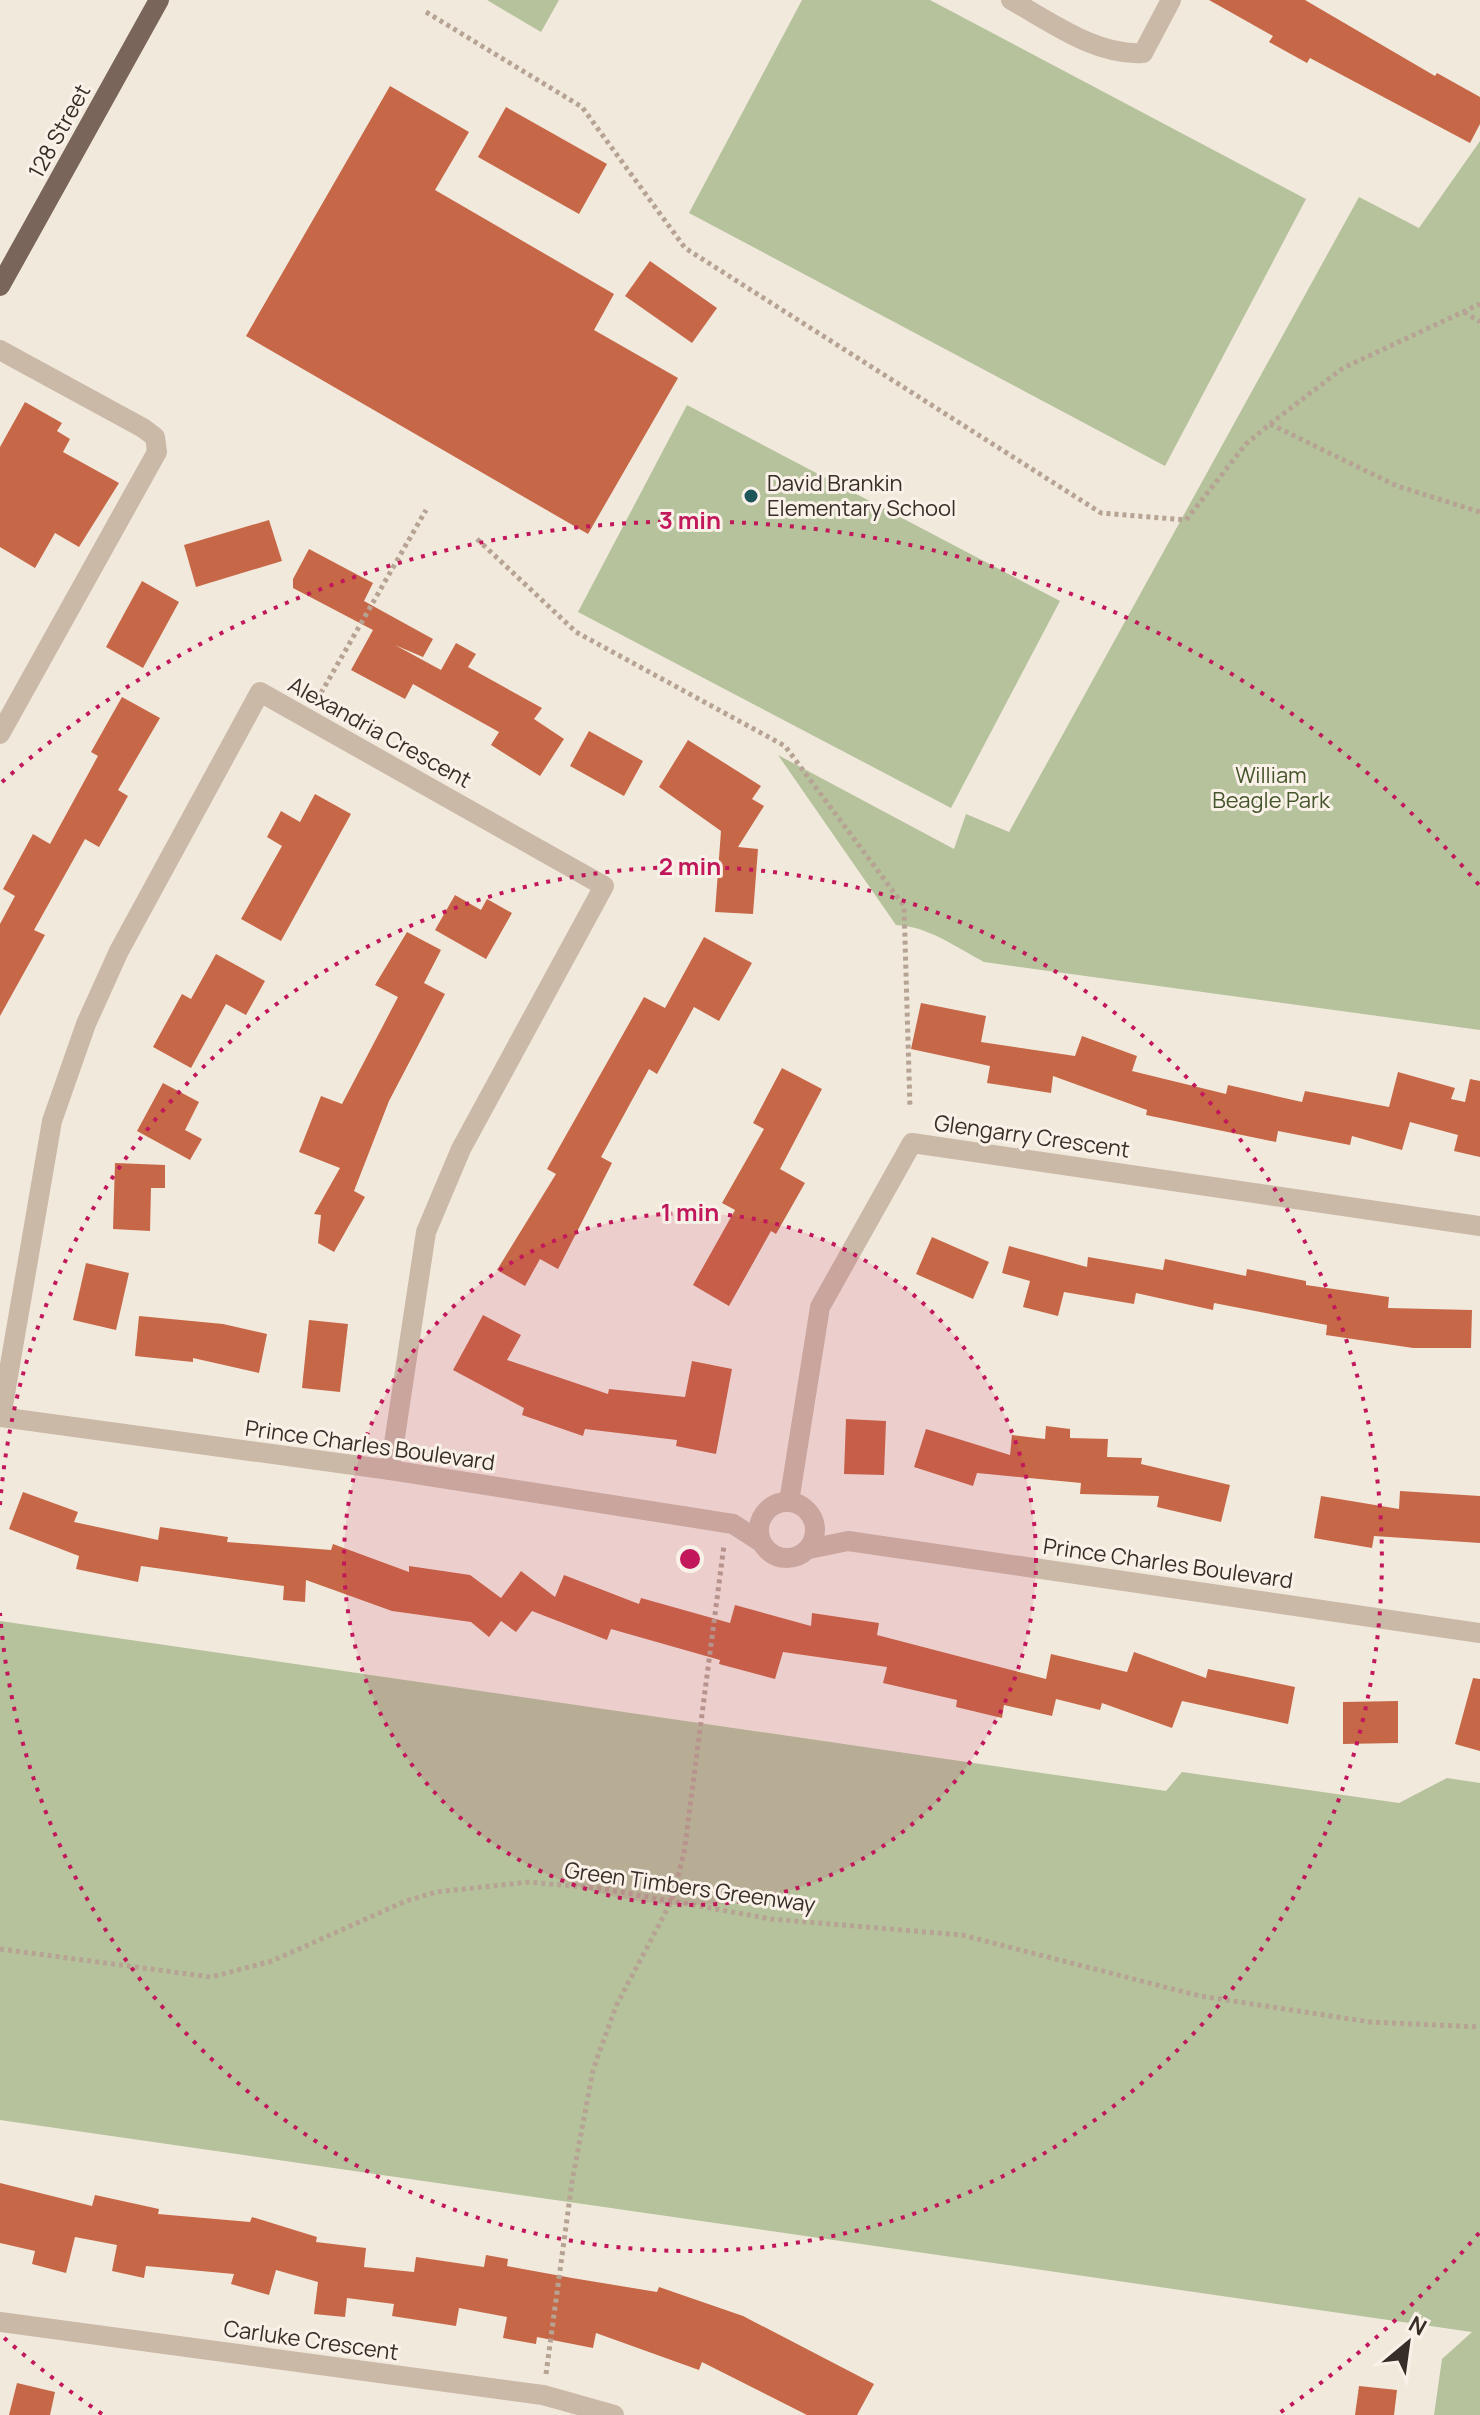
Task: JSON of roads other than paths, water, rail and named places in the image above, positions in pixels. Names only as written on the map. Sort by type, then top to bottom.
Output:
[{"type":"main road","name":"128 Street","points":[[0,286],[159,0]]},
{"type":"street","points":[[1011,0],[1098,46],[1122,54],[1143,53],[1171,0]]},
{"type":"street","points":[[0,350],[143,428],[155,437],[157,452],[0,734]]},
{"type":"street","name":"Alexandria Crescent","points":[[0,1417],[52,1121],[86,1024],[119,951],[260,692],[604,886],[461,1149],[426,1232],[390,1470]]},
{"type":"street","name":"Glengarry Crescent","points":[[789,1502],[820,1307],[912,1143],[1480,1226]]},
{"type":"street","name":"Prince Charles Boulevard","points":[[0,1417],[390,1470],[729,1529],[761,1542]]},
{"type":"street","points":[[789,1502],[804,1507],[815,1522],[816,1532],[809,1549],[793,1558],[783,1558],[774,1555],[761,1542],[759,1523],[763,1514],[778,1503],[789,1502]]},
{"type":"street","name":"Prince Charles Boulevard","points":[[729,1529],[763,1514]]},
{"type":"street","name":"Prince Charles Boulevard","points":[[815,1522],[848,1541]]},
{"type":"street","name":"Prince Charles Boulevard","points":[[809,1549],[848,1541],[1480,1633]]},
{"type":"street","name":"Carluke Crescent","points":[[0,2322],[543,2395],[614,2415]]},
{"type":"place","name":"David Brankin Elementary School","points":[[751,496]]},
{"type":"park label","name":"William Beagle Park","points":[[1271,788]]}]
